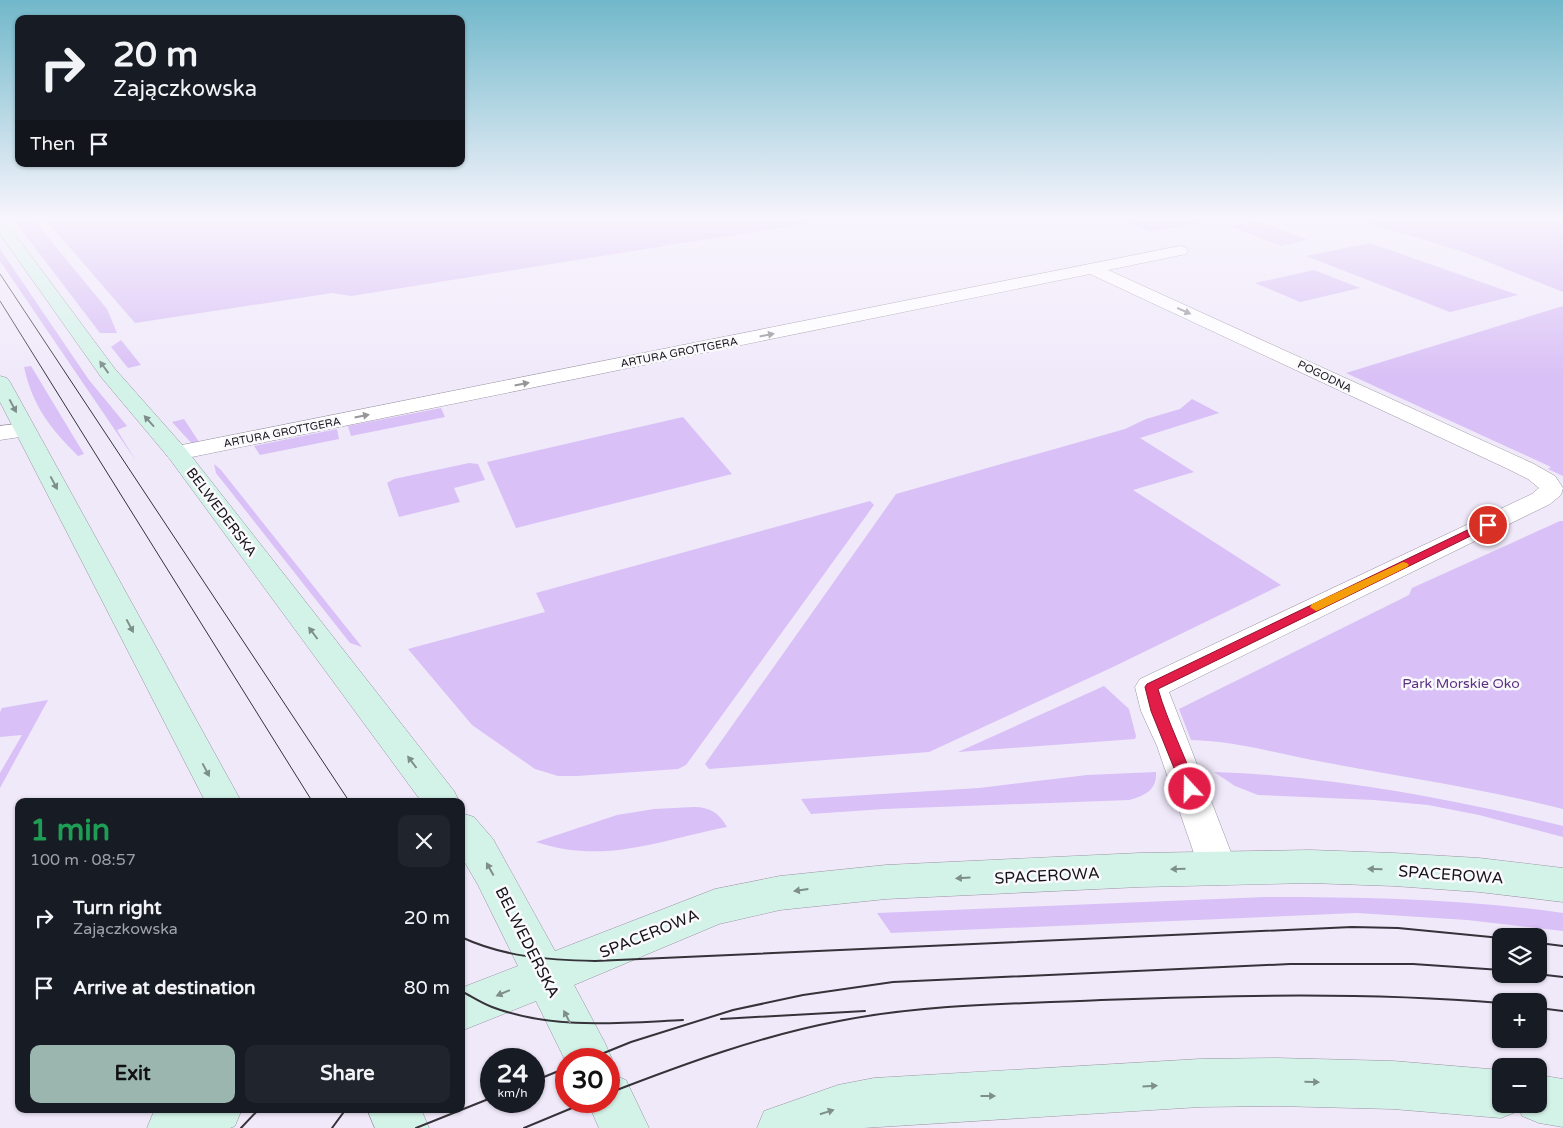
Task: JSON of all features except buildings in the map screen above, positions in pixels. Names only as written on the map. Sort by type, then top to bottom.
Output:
[{"type":"main road","name":"BELWEDERSKA","points":[[35,272],[108,373],[177,453],[439,798]]},
{"type":"main road","points":[[0,382],[13,432],[221,798]]},
{"type":"main road","name":"BELWEDERSKA","points":[[465,833],[479,850],[492,873],[583,1048]]},
{"type":"main road","name":"SPACEROWA","points":[[465,1008],[715,907],[780,893],[830,886],[1218,868],[1306,867],[1480,874],[1563,885]]},
{"type":"main road","points":[[780,1128],[838,1109],[874,1102],[1200,1084],[1276,1082],[1393,1085],[1492,1093]]},
{"type":"main road","points":[[1547,1100],[1563,1103]]},
{"type":"main road","points":[[171,1128],[208,1113]]},
{"type":"main road","points":[[394,1113],[404,1128]]},
{"type":"main road","points":[[618,1113],[625,1128]]},
{"type":"street","name":"ARTURA GROTTGERA","points":[[177,453],[1079,272]]},
{"type":"street","name":"POGODNA","points":[[1098,272],[1532,472],[1550,485],[1552,490],[1541,499],[1151,687],[1158,711],[1174,746],[1218,868]]},
{"type":"green space","points":[[7,272],[15,272],[89,380],[127,426],[117,430],[136,461]]},
{"type":"green space","points":[[53,272],[76,272],[107,309],[117,333],[100,333]]},
{"type":"green space","points":[[91,272],[504,272],[351,296],[332,293],[135,323]]},
{"type":"green space","points":[[1307,272],[1318,272],[1360,288],[1300,302],[1255,283]]},
{"type":"green space","points":[[1346,272],[1452,272],[1518,295],[1450,312]]},
{"type":"green space","points":[[1512,272],[1563,272],[1563,292]]},
{"type":"green space","points":[[1563,306],[1563,476],[1548,469],[1551,467],[1346,373]]},
{"type":"green space","points":[[121,340],[141,365],[128,368],[111,347]]},
{"type":"green space","points":[[31,366],[84,454],[78,456],[59,436],[44,416],[32,394],[24,367]]},
{"type":"green space","points":[[1192,399],[1219,413],[1140,438],[1194,472],[1133,490],[1281,585],[1113,667],[929,752],[709,769],[705,764],[896,494],[1125,429],[1146,419],[1180,409]]},
{"type":"green space","points":[[441,408],[445,417],[351,436],[348,426]]},
{"type":"green space","points":[[683,417],[732,474],[516,528],[487,462]]},
{"type":"green space","points":[[184,419],[201,445],[195,447],[172,422]]},
{"type":"green space","points":[[337,429],[339,439],[260,455],[254,446]]},
{"type":"green space","points":[[469,463],[478,464],[485,480],[454,488],[460,502],[399,517],[387,483],[394,479]]},
{"type":"green space","points":[[214,464],[221,470],[362,647],[350,643],[216,473]]},
{"type":"green space","points":[[870,501],[874,505],[686,765],[678,769],[558,776],[535,769],[472,725],[408,649],[545,612],[536,593]]},
{"type":"green space","name":"Park Morskie Oko","points":[[1563,521],[1563,809],[1473,789],[1241,745],[1191,740],[1179,709],[1409,595],[1412,588]]},
{"type":"green space","points":[[1104,686],[1129,709],[1136,736],[1135,739],[958,752]]},
{"type":"green space","points":[[48,700],[0,788],[0,773],[22,735],[0,737],[0,712],[2,708]]},
{"type":"green space","points":[[1156,772],[1152,788],[1145,794],[1129,800],[884,809],[811,814],[801,799],[979,788],[1087,775]]},
{"type":"green space","points":[[1214,772],[1258,774],[1346,783],[1477,806],[1563,826],[1563,837],[1479,815],[1428,805],[1374,800],[1258,795],[1235,786]]},
{"type":"green space","points":[[705,808],[714,812],[727,827],[655,844],[609,851],[586,851],[536,842],[617,815],[654,809]]},
{"type":"green space","points":[[1265,897],[1340,898],[1452,902],[1563,913],[1563,931],[1467,920],[1357,913],[891,933],[877,913]]},
{"type":"tram line","points":[[0,274],[347,798]]},
{"type":"tram line","points":[[0,301],[310,798]]},
{"type":"tram line","points":[[465,939],[493,949],[526,956],[560,960],[595,961],[1352,927],[1398,928],[1492,937]]},
{"type":"tram line","points":[[1547,944],[1563,946]]},
{"type":"tram line","points":[[616,1048],[733,1010],[803,995],[893,982],[1290,964],[1413,964],[1492,969]]},
{"type":"tram line","points":[[1547,975],[1563,977]]},
{"type":"tram line","points":[[465,993],[492,1007],[515,1014],[562,1022],[611,1023],[683,1020]]},
{"type":"tram line","points":[[620,1089],[694,1061],[780,1034],[871,1015],[904,1011],[1003,1004],[1251,996],[1401,997],[1492,1002]]},
{"type":"tram line","points":[[1547,1009],[1563,1011]]},
{"type":"tram line","points":[[721,1019],[865,1011]]},
{"type":"tram line","points":[[545,1077],[555,1072]]},
{"type":"tram line","points":[[465,1108],[480,1102]]},
{"type":"tram line","points":[[241,1128],[255,1113]]},
{"type":"tram line","points":[[332,1128],[343,1113]]},
{"type":"tram line","points":[[416,1128],[454,1113]]},
{"type":"tram line","points":[[524,1128],[560,1113]]},
{"type":"slow traffic","points":[[1316,607],[1403,565]]},
{"type":"route","points":[[1190,789],[1174,746],[1158,711],[1151,687],[1488,525]]}]
